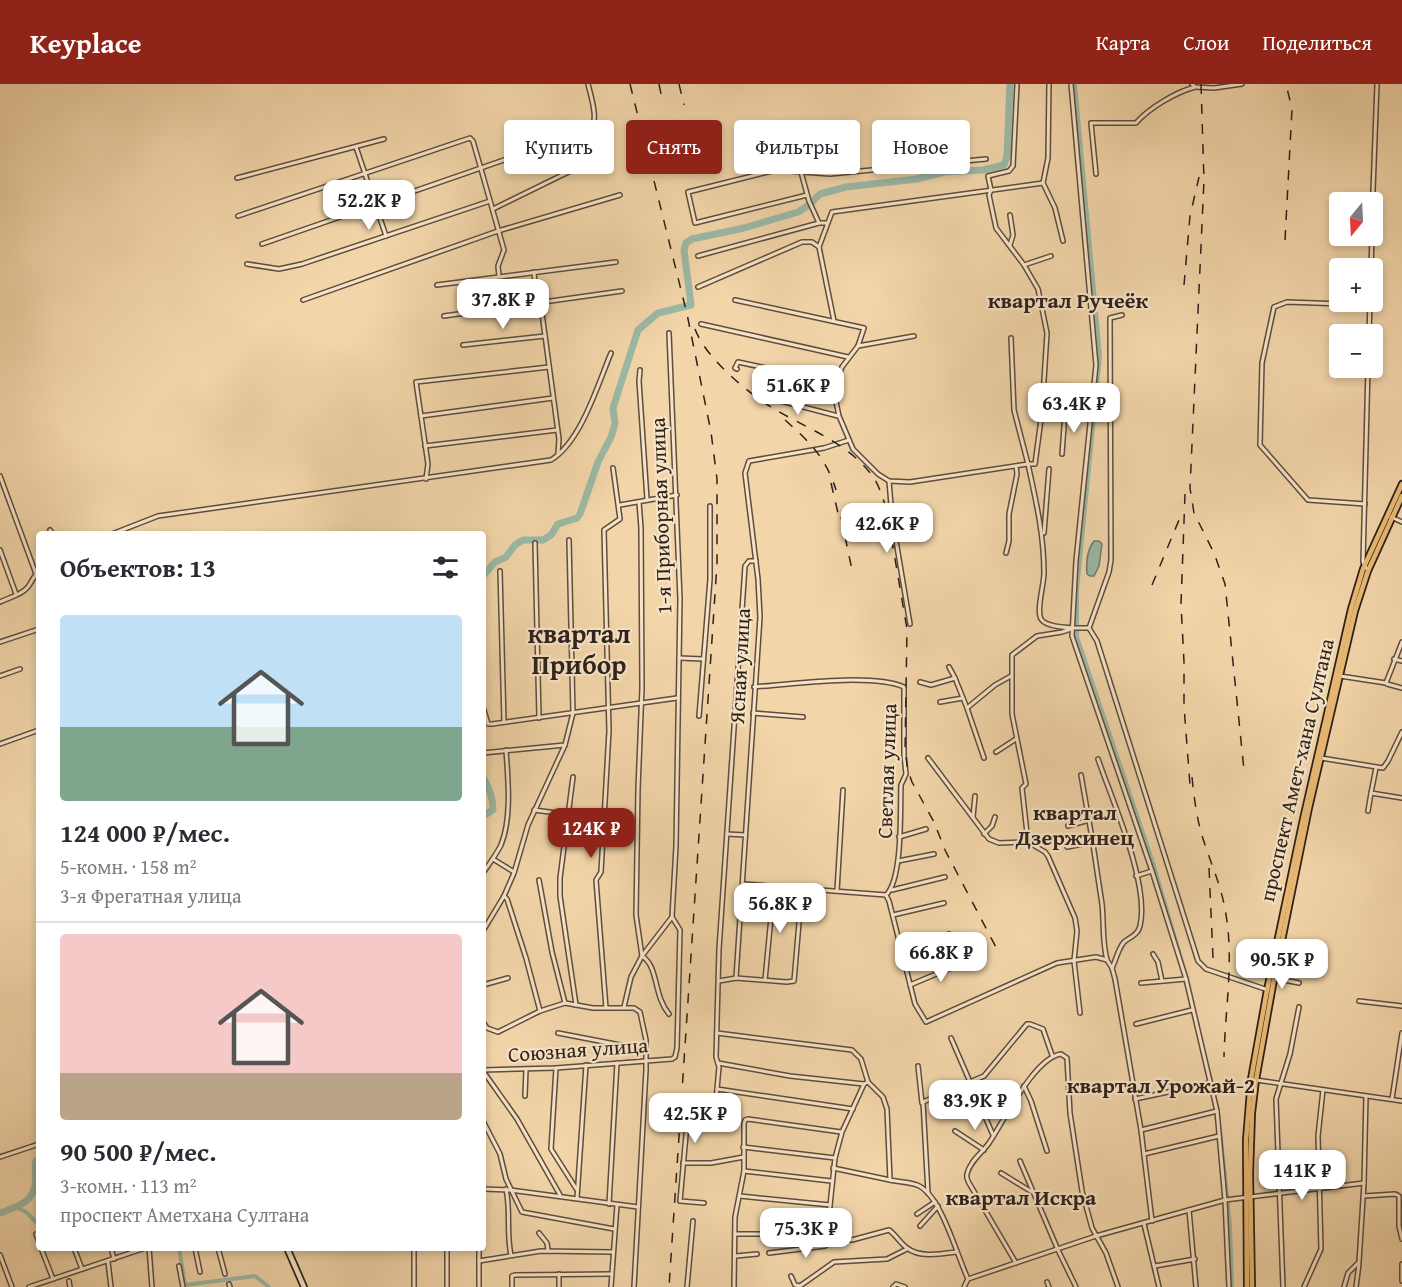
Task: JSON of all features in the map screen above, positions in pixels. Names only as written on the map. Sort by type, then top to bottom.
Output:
[{"type":"main road","name":"проспект Амет-хана Султана","points":[[1247,1287],[1246,1140],[1269,991],[1351,609],[1365,565],[1402,484]]},
{"type":"main road","points":[[1337,675],[1368,572],[1389,516],[1402,496]]},
{"type":"main road","points":[[1248,1197],[1252,1287]]},
{"type":"street","points":[[262,244],[589,132],[593,128],[593,111],[588,84]]},
{"type":"street","points":[[735,300],[864,328],[858,346],[849,357],[836,383],[835,397],[839,416],[853,449],[878,474],[889,481],[910,482],[1035,464],[1042,412],[1047,333],[1038,289],[1024,265],[996,228],[989,195],[991,190],[988,176],[1005,172],[1013,166],[1017,84]]},
{"type":"street","points":[[1049,84],[1048,158],[1043,183],[1055,208],[1063,241]]},
{"type":"street","points":[[1071,84],[1095,365],[1076,561],[1072,636],[1186,979],[1216,1111],[1226,1200],[1229,1287]]},
{"type":"street","points":[[1096,174],[1091,123],[1136,123],[1168,99],[1193,85],[1214,88],[1242,84]]},
{"type":"street","points":[[1373,192],[1377,84]]},
{"type":"street","points":[[238,216],[470,138],[473,141],[504,250],[498,266],[499,276]]},
{"type":"street","points":[[237,178],[384,139]]},
{"type":"street","points":[[356,146],[386,236]]},
{"type":"street","points":[[860,171],[986,159]]},
{"type":"street","points":[[493,209],[564,174]]},
{"type":"street","points":[[760,174],[688,192],[695,223],[807,195]]},
{"type":"street","points":[[802,174],[809,201],[819,223]]},
{"type":"street","points":[[834,321],[819,247],[832,212],[1043,183]]},
{"type":"street","points":[[303,300],[499,231],[620,195]]},
{"type":"street","points":[[247,264],[279,269],[302,264],[490,201]]},
{"type":"street","points":[[1010,215],[1013,235],[1010,246]]},
{"type":"street","points":[[698,256],[819,223],[827,223]]},
{"type":"street","points":[[698,287],[802,242],[812,242],[819,247]]},
{"type":"street","points":[[1024,265],[1051,256]]},
{"type":"street","points":[[437,285],[616,262]]},
{"type":"street","points":[[534,272],[558,430],[557,456]]},
{"type":"street","points":[[444,316],[622,291]]},
{"type":"street","points":[[1329,303],[1287,302],[1274,307],[1262,363],[1260,445],[1308,500],[1365,504]]},
{"type":"street","points":[[1089,628],[1111,560],[1110,318],[1122,315]]},
{"type":"street","points":[[701,324],[849,357]]},
{"type":"street","name":"1-я Приборная улица","points":[[669,333],[680,578],[676,846],[672,917],[680,930],[675,1057]]},
{"type":"street","points":[[463,345],[545,336]]},
{"type":"street","points":[[858,346],[914,336]]},
{"type":"street","points":[[1011,338],[1014,410],[1043,537]]},
{"type":"street","points":[[119,531],[158,516],[551,460],[574,435],[590,404],[611,353]]},
{"type":"street","points":[[737,369],[735,368],[738,362],[836,383]]},
{"type":"street","points":[[426,479],[428,464],[416,382],[549,367]]},
{"type":"street","points":[[640,370],[647,499]]},
{"type":"street","points":[[1368,378],[1365,565],[1368,572]]},
{"type":"street","points":[[761,396],[839,416]]},
{"type":"street","points":[[421,416],[553,398]]},
{"type":"street","points":[[1042,412],[1090,414]]},
{"type":"street","points":[[1062,454],[1065,413]]},
{"type":"street","points":[[425,446],[558,430]]},
{"type":"street","name":"Ясная улица","points":[[736,978],[760,616],[745,472],[748,461],[815,450],[849,440]]},
{"type":"street","points":[[1006,552],[1009,542],[1009,514],[1017,474],[1016,466]]},
{"type":"street","points":[[606,1008],[596,883],[601,872],[609,731],[604,530],[620,519],[620,505],[613,468]]},
{"type":"street","points":[[1049,470],[1043,537],[1044,577],[1039,614],[1042,621],[1048,625],[1089,628]]},
{"type":"street","points":[[0,476],[36,570]]},
{"type":"street","points":[[889,481],[892,517],[910,624]]},
{"type":"street","points":[[620,505],[677,495]]},
{"type":"street","points":[[639,502],[642,702],[636,915],[642,956]]},
{"type":"street","points":[[699,716],[710,579],[710,506]]},
{"type":"street","points":[[1389,516],[1402,522]]},
{"type":"street","points":[[486,926],[504,896],[514,873],[534,810],[564,745],[573,713],[569,540]]},
{"type":"street","points":[[535,543],[538,718]]},
{"type":"street","points":[[0,550],[16,594]]},
{"type":"street","points":[[715,1111],[718,1063],[716,1058],[719,949],[745,566],[748,561],[756,561]]},
{"type":"street","points":[[500,570],[504,723]]},
{"type":"street","points":[[0,602],[29,587],[36,575]]},
{"type":"street","points":[[1028,842],[1022,788],[1026,784],[1026,778],[1012,714],[1012,658],[1015,652],[1037,636],[1072,628]]},
{"type":"street","points":[[1089,628],[1097,641],[1198,961],[1206,969],[1269,991]]},
{"type":"street","points":[[0,642],[36,630]]},
{"type":"street","points":[[1386,683],[1402,642]]},
{"type":"street","points":[[679,658],[704,659]]},
{"type":"street","points":[[1394,659],[1402,661]]},
{"type":"street","points":[[949,667],[967,708],[984,758]]},
{"type":"street","points":[[0,676],[20,669]]},
{"type":"street","points":[[1337,675],[1402,688]]},
{"type":"street","points":[[967,708],[995,685],[1011,676]]},
{"type":"street","points":[[920,682],[931,685],[955,678]]},
{"type":"street","name":"Светлая улица","points":[[754,687],[851,681],[887,683],[904,687],[906,774],[901,785],[898,861],[892,890]]},
{"type":"street","points":[[486,717],[488,724],[504,723],[677,698]]},
{"type":"street","points":[[940,702],[963,698]]},
{"type":"street","points":[[753,713],[803,717]]},
{"type":"street","points":[[0,744],[36,731]]},
{"type":"street","points":[[1320,757],[1385,768],[1402,732]]},
{"type":"street","points":[[996,752],[1016,739]]},
{"type":"street","points":[[486,753],[564,745]]},
{"type":"street","points":[[486,869],[501,844],[504,832],[508,796],[506,750]]},
{"type":"street","points":[[928,758],[984,834],[994,842],[1028,842],[1048,856],[1075,918],[1077,932],[1074,961],[1080,1013]]},
{"type":"street","points":[[1098,759],[1136,876],[1141,904],[1140,926],[1137,933],[1120,947],[1112,968]]},
{"type":"street","points":[[1368,811],[1376,768]]},
{"type":"street","points":[[1081,775],[1104,921],[1102,940],[1107,960],[1112,968],[1141,1130],[1152,1221]]},
{"type":"street","points":[[573,777],[560,896],[576,1005]]},
{"type":"street","points":[[837,891],[843,790]]},
{"type":"street","points":[[1371,793],[1402,798]]},
{"type":"street","points":[[972,819],[975,796]]},
{"type":"street","points":[[534,810],[603,819]]},
{"type":"street","points":[[984,834],[992,826],[995,817]]},
{"type":"street","points":[[1068,826],[1089,820]]},
{"type":"street","points":[[898,837],[926,829]]},
{"type":"street","points":[[727,834],[745,835]]},
{"type":"street","points":[[1067,847],[1093,842]]},
{"type":"street","points":[[898,861],[934,854]]},
{"type":"street","points":[[493,859],[514,873]]},
{"type":"street","points":[[1136,876],[1152,871]]},
{"type":"street","points":[[743,884],[886,895],[892,890],[945,877]]},
{"type":"street","points":[[539,880],[552,952],[565,1003]]},
{"type":"street","points":[[765,980],[774,886]]},
{"type":"street","points":[[719,981],[736,978],[794,981],[802,888]]},
{"type":"street","points":[[886,895],[918,1011],[926,1022],[1057,963],[1095,957],[1107,960]]},
{"type":"street","points":[[504,896],[522,942],[540,1011]]},
{"type":"street","points":[[893,915],[944,903]]},
{"type":"street","points":[[624,1008],[631,977],[642,956],[672,917]]},
{"type":"street","points":[[902,952],[949,934]]},
{"type":"street","points":[[1153,954],[1158,962],[1162,981]]},
{"type":"street","points":[[642,956],[649,960],[657,992],[669,1014]]},
{"type":"street","points":[[910,985],[965,962]]},
{"type":"street","points":[[486,984],[508,978]]},
{"type":"street","points":[[1272,978],[1299,983]]},
{"type":"street","points":[[1141,983],[1186,979]]},
{"type":"street","points":[[1359,1001],[1402,1006]]},
{"type":"street","points":[[486,1026],[498,1032],[540,1011],[565,1003],[606,1008],[634,1008],[640,1012],[646,1060],[634,1287]]},
{"type":"street","points":[[1283,1287],[1276,1099],[1290,1054],[1299,1007]]},
{"type":"street","points":[[1137,1024],[1192,1010]]},
{"type":"street","points":[[922,1103],[989,1071],[1027,1024],[1043,1029],[1052,1055]]},
{"type":"street","points":[[558,1033],[646,1050]]},
{"type":"street","points":[[717,1033],[852,1050],[861,1059],[866,1083],[842,1132],[835,1158],[827,1234]]},
{"type":"street","points":[[1392,1099],[1402,1033]]},
{"type":"street","points":[[951,1038],[993,1136]]},
{"type":"street","points":[[1016,1263],[967,1179],[972,1163],[984,1150],[1024,1086],[1052,1055],[1061,1054],[1067,1058],[1070,1113],[1082,1191],[1092,1228],[1106,1253],[1118,1287]]},
{"type":"street","name":"Союзная улица","points":[[486,1070],[556,1068],[675,1057]]},
{"type":"street","points":[[609,1204],[617,1063]]},
{"type":"street","points":[[718,1063],[789,1076],[866,1083],[883,1097],[887,1108],[890,1180]]},
{"type":"street","points":[[577,1198],[586,1065]]},
{"type":"street","points":[[918,1065],[928,1193]]},
{"type":"street","points":[[556,1068],[551,1149],[578,1191]]},
{"type":"street","points":[[525,1096],[526,1069]]},
{"type":"street","points":[[486,1074],[517,1119],[560,1196]]},
{"type":"street","points":[[1254,1080],[1402,1101]]},
{"type":"street","points":[[1135,1099],[1210,1083]]},
{"type":"street","points":[[1024,1086],[1047,1151]]},
{"type":"street","points":[[717,1089],[853,1109]]},
{"type":"street","points":[[1304,1287],[1321,1249],[1318,1136],[1323,1089]]},
{"type":"street","points":[[1356,1287],[1364,1196],[1365,1096]]},
{"type":"street","points":[[1141,1130],[1216,1111]]},
{"type":"street","points":[[734,1287],[735,1234],[737,1206],[744,1171],[745,1120],[842,1132]]},
{"type":"street","points":[[687,1124],[680,1201],[704,1203]]},
{"type":"street","points":[[486,1127],[500,1154],[508,1189],[507,1231],[511,1255]]},
{"type":"street","points":[[954,1131],[984,1150]]},
{"type":"street","points":[[1144,1154],[1219,1136]]},
{"type":"street","points":[[0,1157],[36,1145]]},
{"type":"street","points":[[743,1148],[835,1158]]},
{"type":"street","points":[[683,1163],[711,1163],[744,1156]]},
{"type":"street","points":[[1020,1161],[1076,1287]]},
{"type":"street","points":[[833,1168],[917,1185],[928,1193],[938,1206],[968,1279],[967,1286]]},
{"type":"street","points":[[744,1171],[832,1181]]},
{"type":"street","points":[[1001,1173],[1033,1193]]},
{"type":"street","points":[[968,1279],[1096,1236],[1226,1200],[1364,1184]]},
{"type":"street","points":[[486,1189],[508,1189],[639,1207]]},
{"type":"street","points":[[508,1189],[522,1212],[614,1229]]},
{"type":"street","points":[[1364,1196],[1395,1194],[1399,1196],[1399,1226],[1402,1239]]},
{"type":"street","points":[[740,1196],[830,1205]]},
{"type":"street","points":[[917,1214],[934,1202]]},
{"type":"street","points":[[610,1287],[617,1205]]},
{"type":"street","points":[[920,1226],[938,1206]]},
{"type":"street","points":[[1189,1210],[1197,1287]]},
{"type":"street","points":[[687,1287],[693,1221]]},
{"type":"street","points":[[1144,1224],[1159,1287]]},
{"type":"street","points":[[769,1253],[825,1246],[834,1240],[852,1240],[889,1230],[908,1248],[927,1254],[956,1252]]},
{"type":"street","points":[[539,1233],[547,1243],[548,1250]]},
{"type":"street","points":[[735,1234],[827,1234],[834,1240]]},
{"type":"street","points":[[791,1276],[795,1285],[800,1286],[834,1262],[887,1259],[908,1248]]},
{"type":"street","points":[[478,1261],[548,1250],[612,1252]]},
{"type":"street","points":[[42,1251],[53,1279]]},
{"type":"street","points":[[75,1251],[82,1269]]},
{"type":"street","points":[[112,1251],[114,1259]]},
{"type":"street","points":[[29,1287],[138,1251]]},
{"type":"street","points":[[147,1251],[152,1287]]},
{"type":"street","points":[[196,1251],[200,1272]]},
{"type":"street","points":[[219,1251],[225,1274]]},
{"type":"street","points":[[288,1251],[304,1287]]},
{"type":"street","points":[[414,1251],[414,1287]]},
{"type":"street","points":[[447,1251],[447,1287]]},
{"type":"street","points":[[479,1251],[479,1287]]},
{"type":"street","points":[[736,1256],[757,1254]]},
{"type":"street","points":[[0,1255],[12,1287]]},
{"type":"street","points":[[1155,1266],[1195,1259]]},
{"type":"street","points":[[108,1261],[111,1287]]},
{"type":"street","points":[[1344,1287],[1348,1273],[1359,1262]]},
{"type":"street","points":[[1402,1264],[1402,1281]]},
{"type":"street","points":[[179,1266],[183,1287]]},
{"type":"street","points":[[559,1274],[560,1287]]},
{"type":"street","points":[[512,1287],[512,1276],[515,1275],[612,1274]]},
{"type":"street","points":[[69,1281],[70,1287]]},
{"type":"street","points":[[1047,1282],[1049,1287]]},
{"type":"street","points":[[893,1287],[896,1284],[904,1287]]},
{"type":"shaded area","points":[[1094,541],[1102,544],[1099,566],[1094,576],[1090,576],[1087,574],[1087,561]]},
{"type":"waterway","points":[[486,572],[495,562],[506,557],[515,545],[523,540],[543,540],[551,535],[558,524],[577,518],[580,514],[598,462],[611,437],[615,424],[613,408],[638,330],[658,313],[691,305],[684,250],[686,243],[692,239],[744,228],[798,212],[820,194],[846,187],[917,179],[944,172],[983,170],[1004,165],[1007,156],[1010,84]]},
{"type":"waterway","points":[[1075,84],[1100,356],[1077,590],[1077,637],[1154,866],[1187,979]]},
{"type":"waterway","points":[[486,784],[493,810],[486,814]]},
{"type":"waterway","points":[[1211,1079],[1218,1113]]},
{"type":"waterway","points":[[1220,1129],[1230,1225],[1232,1287]]},
{"type":"waterway","points":[[36,1161],[36,1182]]},
{"type":"waterway","points":[[0,1213],[27,1201],[36,1182]]},
{"type":"waterway","points":[[16,1207],[26,1212],[36,1222]]},
{"type":"waterway","points":[[179,1251],[185,1285],[255,1276],[269,1287]]},
{"type":"railway","points":[[630,84],[687,314],[711,432],[717,479],[717,564],[669,1287]]},
{"type":"railway","points":[[659,84],[663,103]]},
{"type":"railway","points":[[679,84],[684,105]]},
{"type":"railway","points":[[1201,84],[1204,180],[1190,488],[1194,513],[1214,553],[1225,584],[1244,770]]},
{"type":"railway","points":[[1285,240],[1292,109],[1286,84]]},
{"type":"railway","points":[[1184,285],[1190,216],[1199,177]]},
{"type":"railway","points":[[695,329],[708,352],[741,385],[776,410],[841,447],[864,466],[876,482],[887,512],[907,629],[905,751],[908,771],[934,822],[945,850],[999,953]]},
{"type":"railway","points":[[785,420],[816,451],[836,490]]},
{"type":"railway","points":[[831,483],[838,513]]},
{"type":"railway","points":[[1185,494],[1181,604],[1184,706],[1190,785]]},
{"type":"railway","points":[[841,517],[852,570]]},
{"type":"railway","points":[[1152,585],[1179,520]]},
{"type":"railway","points":[[1192,777],[1199,825],[1222,894],[1226,915],[1229,968],[1224,1057]]},
{"type":"railway","points":[[1209,868],[1213,958]]},
{"type":"district","name":"квартал Ручеёк","points":[[1068,300]]},
{"type":"district","name":"квартал Прибор","points":[[579,650]]},
{"type":"district","name":"квартал Дзержинец","points":[[1075,824]]},
{"type":"district","name":"квартал Урожай-2","points":[[1161,1085]]},
{"type":"district","name":"квартал Искра","points":[[1021,1197]]}]
